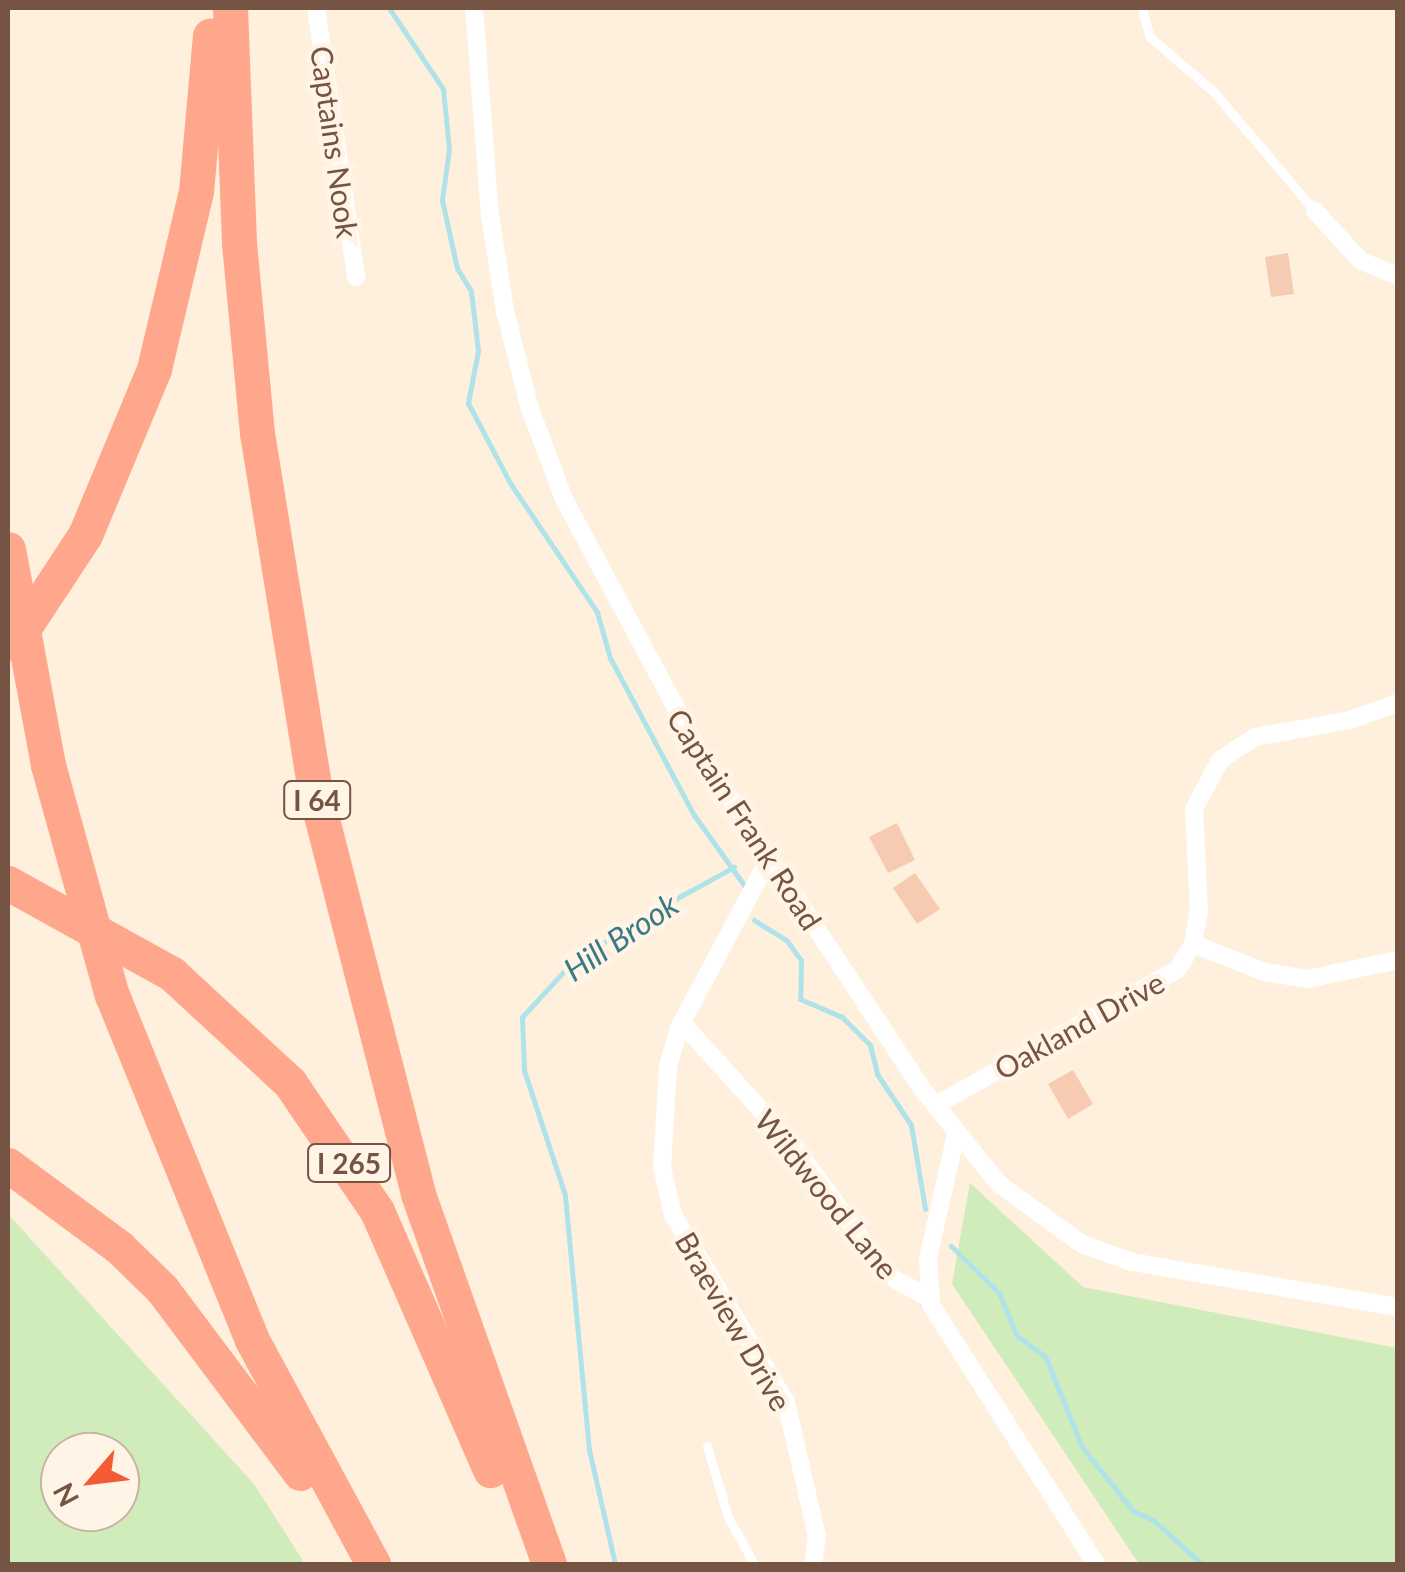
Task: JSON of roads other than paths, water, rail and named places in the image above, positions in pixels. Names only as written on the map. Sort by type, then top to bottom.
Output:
[{"type":"highway","points":[[8,652],[85,535],[154,369],[196,192],[212,8]]},
{"type":"highway","name":"I 64","points":[[230,8],[239,243],[257,433],[316,796],[418,1194],[549,1564]]},
{"type":"highway","points":[[10,563],[33,694],[65,833],[112,995],[252,1340],[373,1564]]},
{"type":"highway","name":"I 265","points":[[8,883],[172,974],[216,1008],[301,1097],[376,1211],[509,1511],[549,1564]]},
{"type":"highway","points":[[8,1165],[120,1248],[162,1289],[364,1564]]},
{"type":"street","name":"Captains Nook","points":[[316,8],[356,276]]},
{"type":"street","name":"Captain Frank Road","points":[[474,8],[492,231],[530,406],[564,499],[621,614],[768,861],[956,1135],[1018,1201],[1107,1254],[1398,1308]]},
{"type":"street","points":[[1315,211],[1361,262],[1398,276]]},
{"type":"street","name":"Oakland Drive","points":[[936,1105],[1164,980],[1194,944],[1199,911],[1194,809],[1220,760],[1255,737],[1350,720],[1398,703]]},
{"type":"street","name":"Braeview Drive","points":[[768,861],[682,1023],[663,1106],[666,1190],[717,1295],[786,1402],[817,1536],[813,1564]]},
{"type":"street","points":[[1194,944],[1265,972],[1307,979],[1398,960]]},
{"type":"street","name":"Wildwood Lane","points":[[682,1023],[797,1150],[889,1276],[930,1298],[948,1338],[1071,1516],[1096,1564]]},
{"type":"street","points":[[930,1298],[928,1258],[956,1135]]},
{"type":"lane","points":[[1142,8],[1150,37],[1214,92],[1315,211]]},
{"type":"lane","points":[[706,1446],[728,1517],[754,1564]]},
{"type":"waterway","points":[[389,8],[443,89],[449,149],[442,200],[457,268],[471,291],[478,351],[468,403],[510,483],[597,612],[610,658],[694,815],[746,888]]},
{"type":"waterway","name":"Hill Brook","points":[[615,1564],[589,1450],[565,1195],[524,1070],[522,1017],[565,970],[628,925],[734,867]]},
{"type":"waterway","points":[[754,920],[787,941],[801,960],[800,999],[842,1017],[870,1045],[877,1074],[911,1125],[925,1209]]},
{"type":"waterway","points":[[951,1246],[999,1293],[1017,1336],[1045,1356],[1082,1447],[1133,1511],[1153,1520],[1202,1564]]}]
